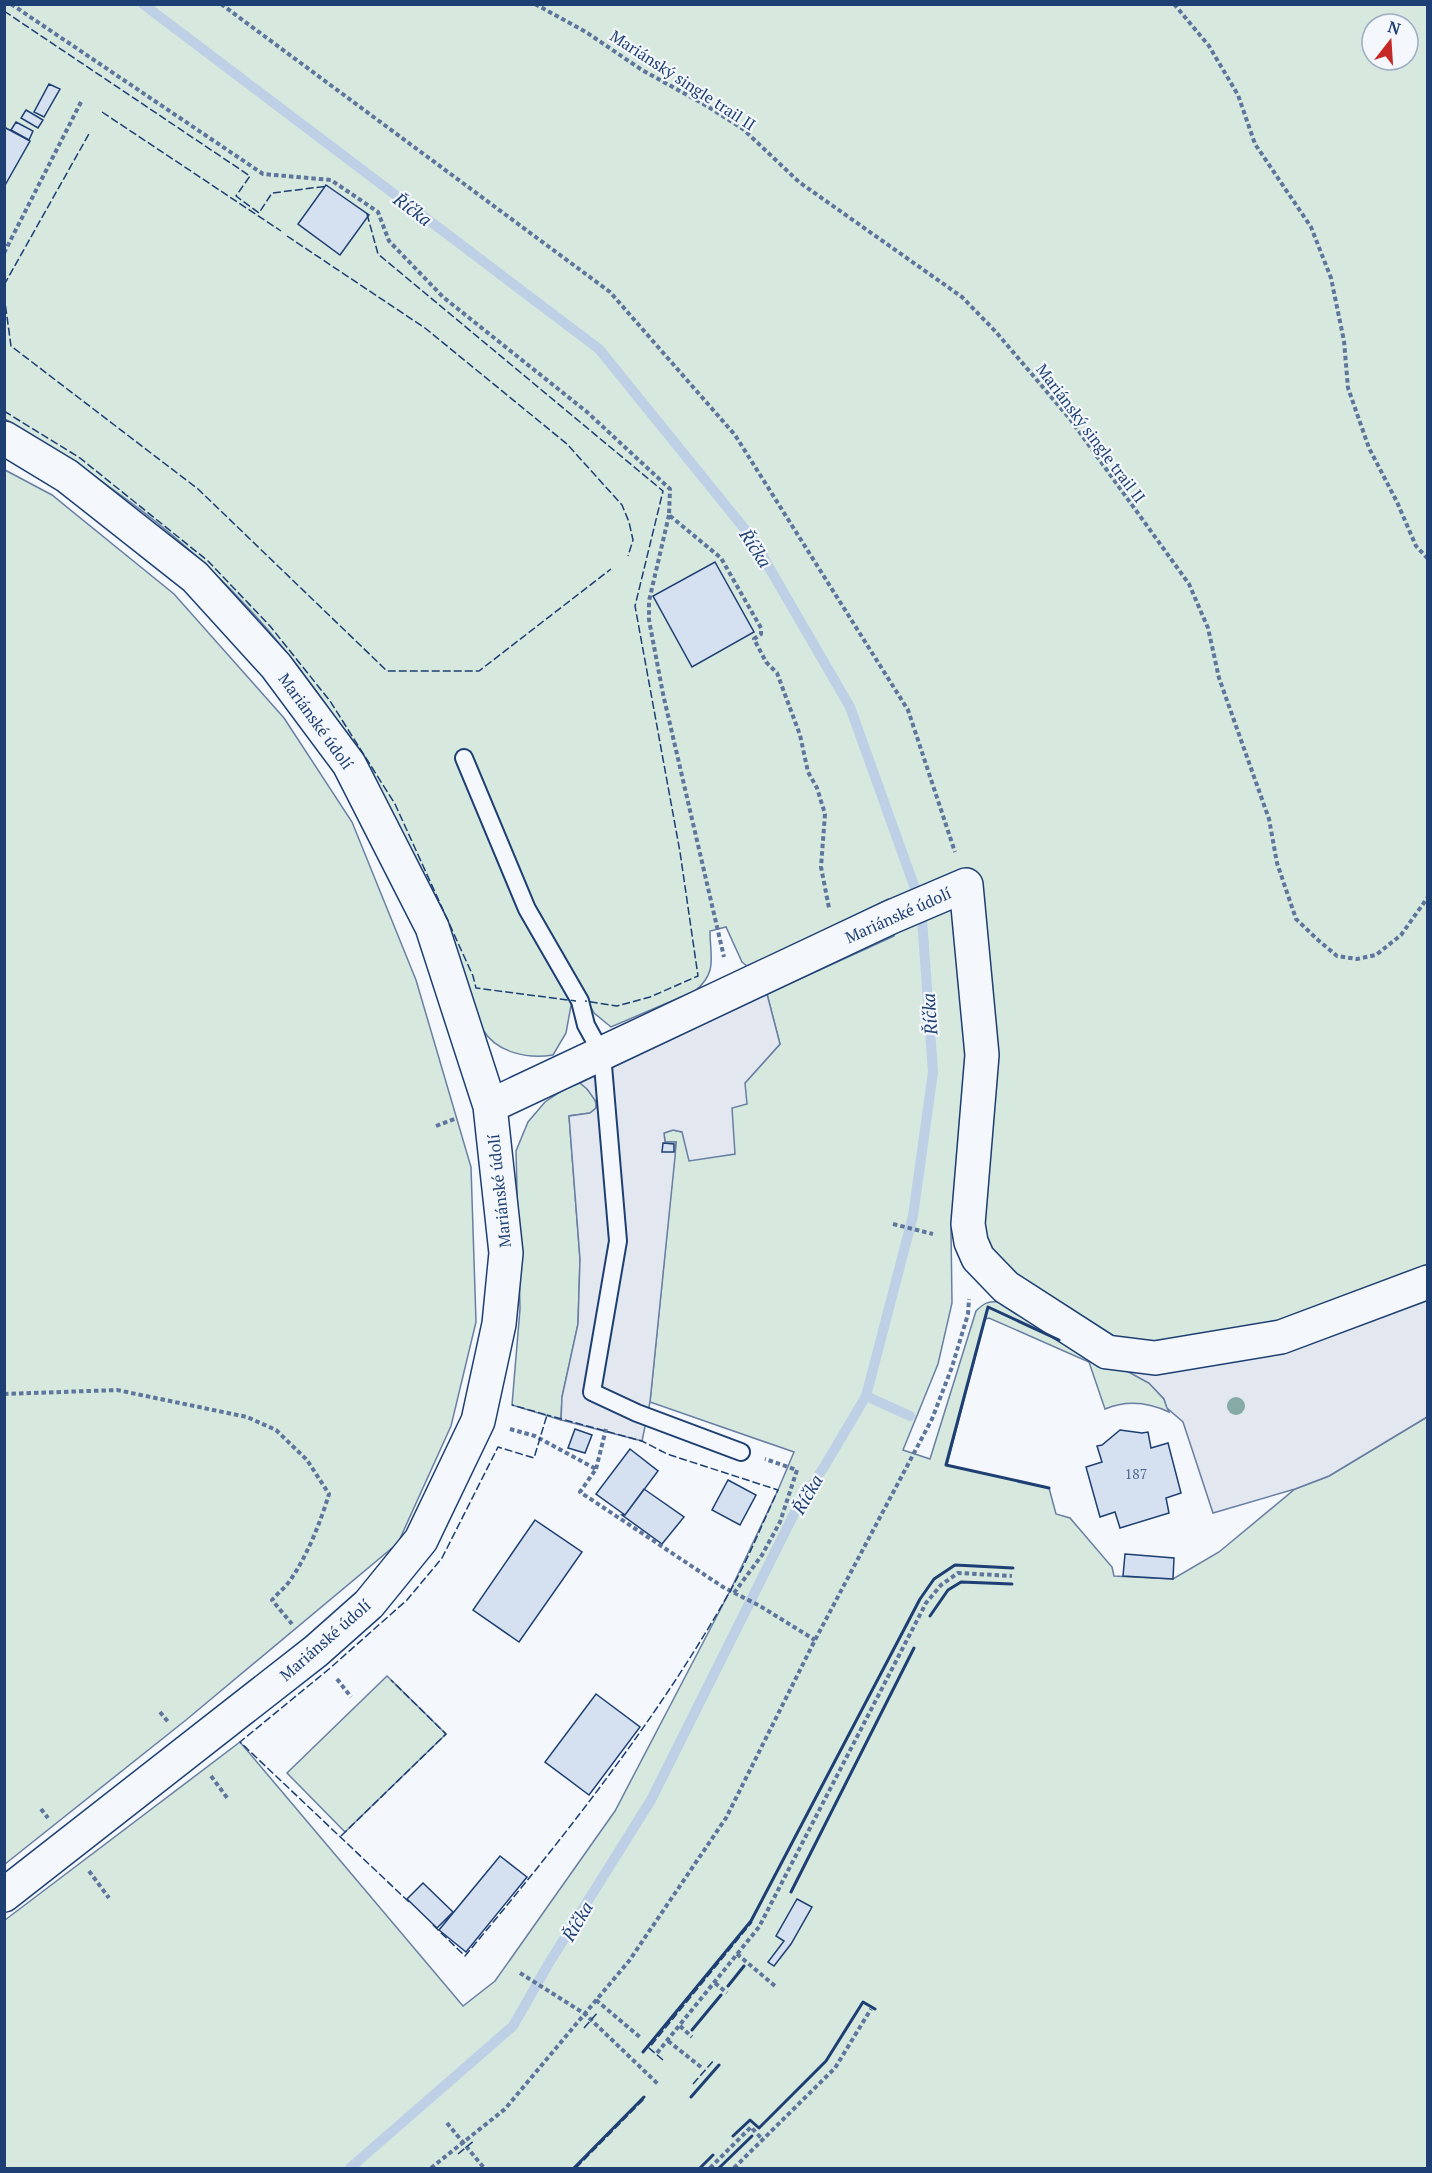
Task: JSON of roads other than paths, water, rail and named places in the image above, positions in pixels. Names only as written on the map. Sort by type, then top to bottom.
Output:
[{"type":"street","name":"Mariánské údolí","points":[[4,438],[67,476],[195,577],[276,666],[349,764],[432,927],[490,1106],[506,1252],[499,1324],[478,1421],[421,1540],[369,1604],[316,1651],[4,1895]]},
{"type":"street","name":"Mariánské údolí","points":[[490,1106],[891,917],[958,888],[982,1055],[968,1224],[971,1242],[978,1258],[1006,1287],[1107,1352],[1155,1358],[1281,1338],[1428,1282]]},
{"type":"lane","points":[[464,758],[527,909],[580,1001],[586,1025],[602,1054],[618,1241],[592,1392],[637,1413],[741,1452]]},
{"type":"waterway","name":"Říčka","points":[[143,4],[599,349],[752,538],[850,707],[921,905],[933,1072],[913,1216],[866,1396],[798,1506],[651,1800],[549,1963],[513,2026],[350,2168]]},
{"type":"waterway","points":[[866,1396],[910,1416]]}]
